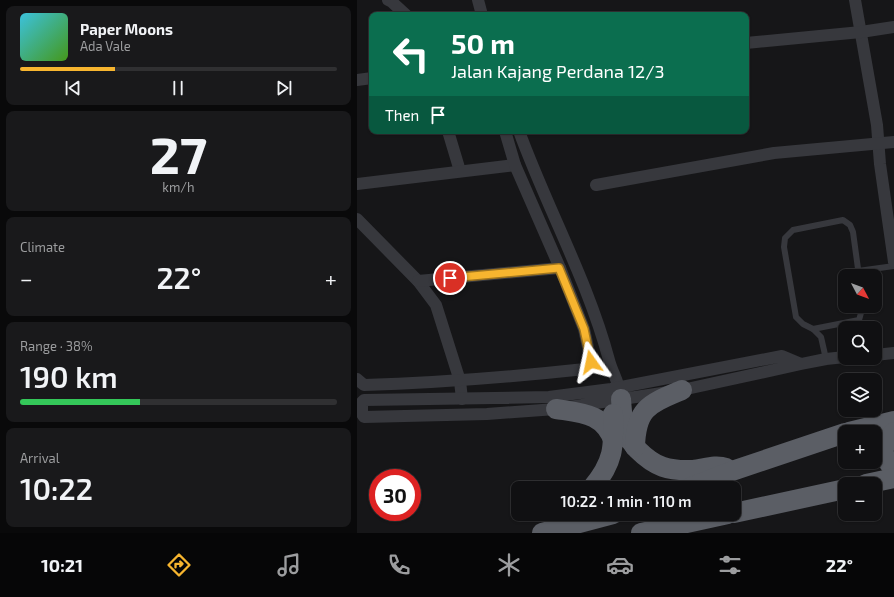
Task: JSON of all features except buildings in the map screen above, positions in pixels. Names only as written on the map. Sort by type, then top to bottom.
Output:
[{"type":"highway","points":[[635,447],[636,429],[643,413],[656,401],[682,390]]},
{"type":"highway","points":[[596,481],[606,467],[613,450],[616,394]]},
{"type":"highway","points":[[616,394],[627,436],[635,447],[648,460],[667,469],[694,470],[717,466],[732,471]]},
{"type":"highway","points":[[556,409],[581,412],[596,418],[607,428],[614,442]]},
{"type":"highway","points":[[878,425],[894,421]]},
{"type":"highway","points":[[894,432],[885,443],[883,450],[885,459],[894,468]]},
{"type":"highway","points":[[707,481],[838,435]]},
{"type":"highway","points":[[882,481],[894,478]]},
{"type":"highway","points":[[741,511],[838,490]]},
{"type":"highway","points":[[539,533],[543,527],[552,521]]},
{"type":"highway","points":[[542,533],[587,521]]},
{"type":"highway","points":[[641,533],[696,521]]},
{"type":"street","points":[[388,0],[403,12]]},
{"type":"street","points":[[478,0],[481,12]]},
{"type":"street","points":[[855,0],[877,124],[878,143],[890,204],[894,262]]},
{"type":"street","points":[[749,43],[861,32],[894,27]]},
{"type":"street","points":[[357,80],[369,78]]},
{"type":"street","points":[[449,134],[460,171]]},
{"type":"street","points":[[357,379],[364,385],[460,381],[588,367],[591,362],[584,329],[515,165],[506,134]]},
{"type":"street","points":[[520,134],[558,228],[592,306],[612,370],[616,394]]},
{"type":"street","points":[[595,186],[773,153],[894,142]]},
{"type":"street","points":[[357,184],[515,165]]},
{"type":"street","points":[[357,219],[419,281],[436,305],[460,381],[462,399],[468,407],[475,412],[487,414]]},
{"type":"street","points":[[419,281],[559,268]]},
{"type":"street","points":[[882,354],[894,353]]},
{"type":"street","points":[[801,364],[782,356],[616,394],[556,409],[487,414],[364,417],[362,414],[362,402],[364,400],[549,397],[616,394],[682,390],[801,364],[838,358]]},
{"type":"street","points":[[439,415],[454,410],[462,399]]},
{"type":"lane","points":[[826,359],[821,336],[813,329],[803,324],[796,317],[784,247],[785,238],[793,230],[843,220],[850,225],[853,232],[858,269]]},
{"type":"lane","points":[[881,269],[894,266]]},
{"type":"lane","points":[[813,329],[859,320],[861,313]]},
{"type":"route","points":[[450,278],[559,268],[584,329],[591,362]]}]
